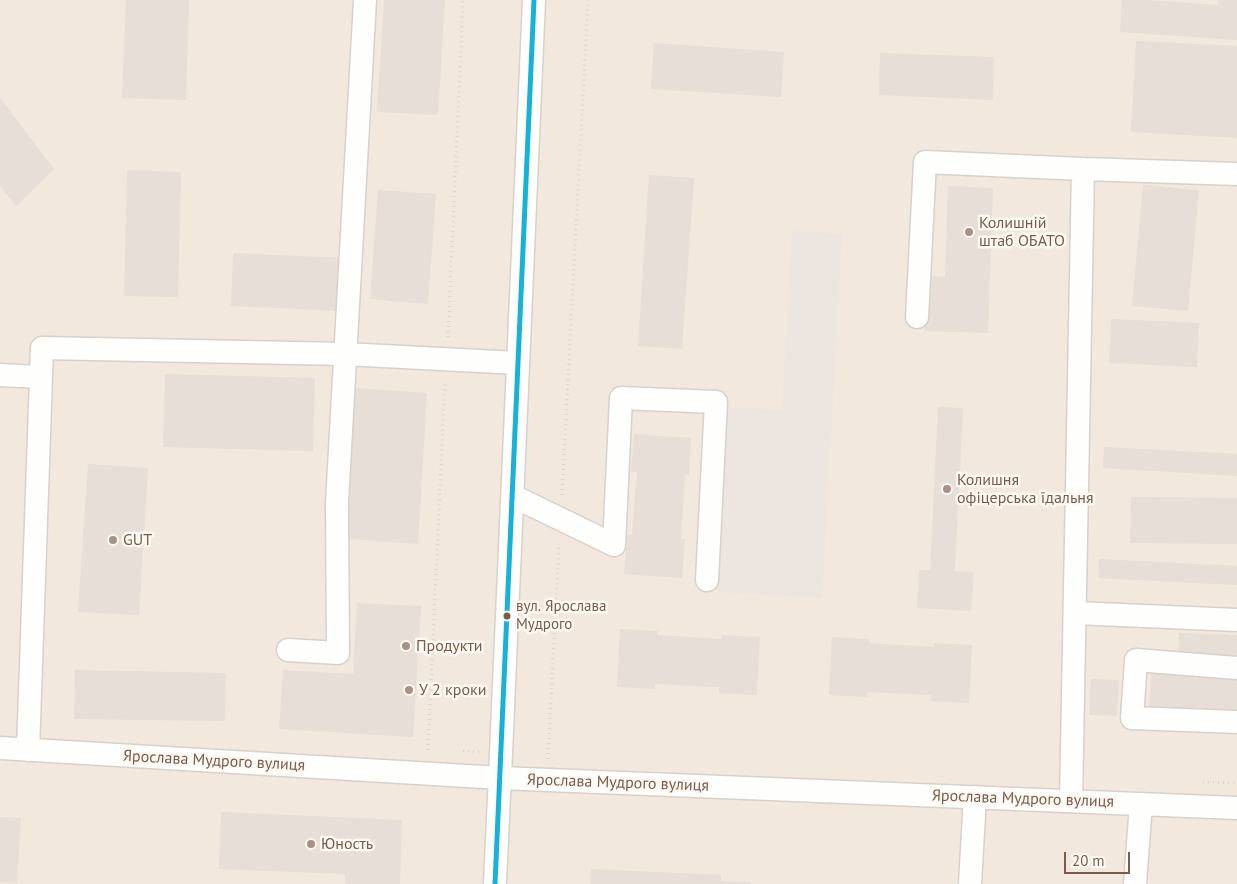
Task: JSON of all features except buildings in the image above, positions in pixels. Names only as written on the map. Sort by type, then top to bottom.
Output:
[{"type":"street","points":[[288,650],[338,653],[337,503],[365,0]]},
{"type":"street","points":[[495,884],[534,0]]},
{"type":"street","points":[[917,317],[925,162],[1237,174]]},
{"type":"street","points":[[1071,802],[1083,169]]},
{"type":"street","points":[[28,750],[42,348],[345,354],[518,363]]},
{"type":"street","points":[[0,376],[41,377]]},
{"type":"street","points":[[512,496],[614,545],[621,398],[716,402],[707,580]]},
{"type":"street","points":[[1075,613],[1237,620]]},
{"type":"street","points":[[1237,668],[1136,660],[1132,718],[1237,722]]},
{"type":"street","name":"Ярослава Мудрого вулиця","points":[[0,748],[500,778],[1237,808]]},
{"type":"street","points":[[970,884],[975,797]]},
{"type":"street","points":[[1135,884],[1141,804]]},
{"type":"path","points":[[547,780],[588,0]]},
{"type":"path","points":[[428,750],[437,750]]},
{"type":"path","points":[[455,751],[501,753]]},
{"type":"path","points":[[539,755],[548,756]]},
{"type":"path","points":[[1198,782],[1237,783]]},
{"type":"shaded area","points":[[0,0],[1237,0],[1237,884],[0,884]]},
{"type":"shaded area","points":[[792,231],[842,234],[822,598],[717,592],[727,407],[782,410]]},
{"type":"transit line","points":[[495,884],[534,0]]},
{"type":"place","name":"Колишній штаб ОБАТО","points":[[969,232]]},
{"type":"place","name":"Колишня офіцерська їдальня","points":[[947,489]]},
{"type":"place","name":"GUT","points":[[113,540]]},
{"type":"place","name":"вул. Ярослава Мудрого","points":[[507,616]]},
{"type":"place","name":"Продукти","points":[[406,646]]},
{"type":"place","name":"У 2 кроки","points":[[409,690]]},
{"type":"place","name":"Юность","points":[[311,844]]}]
